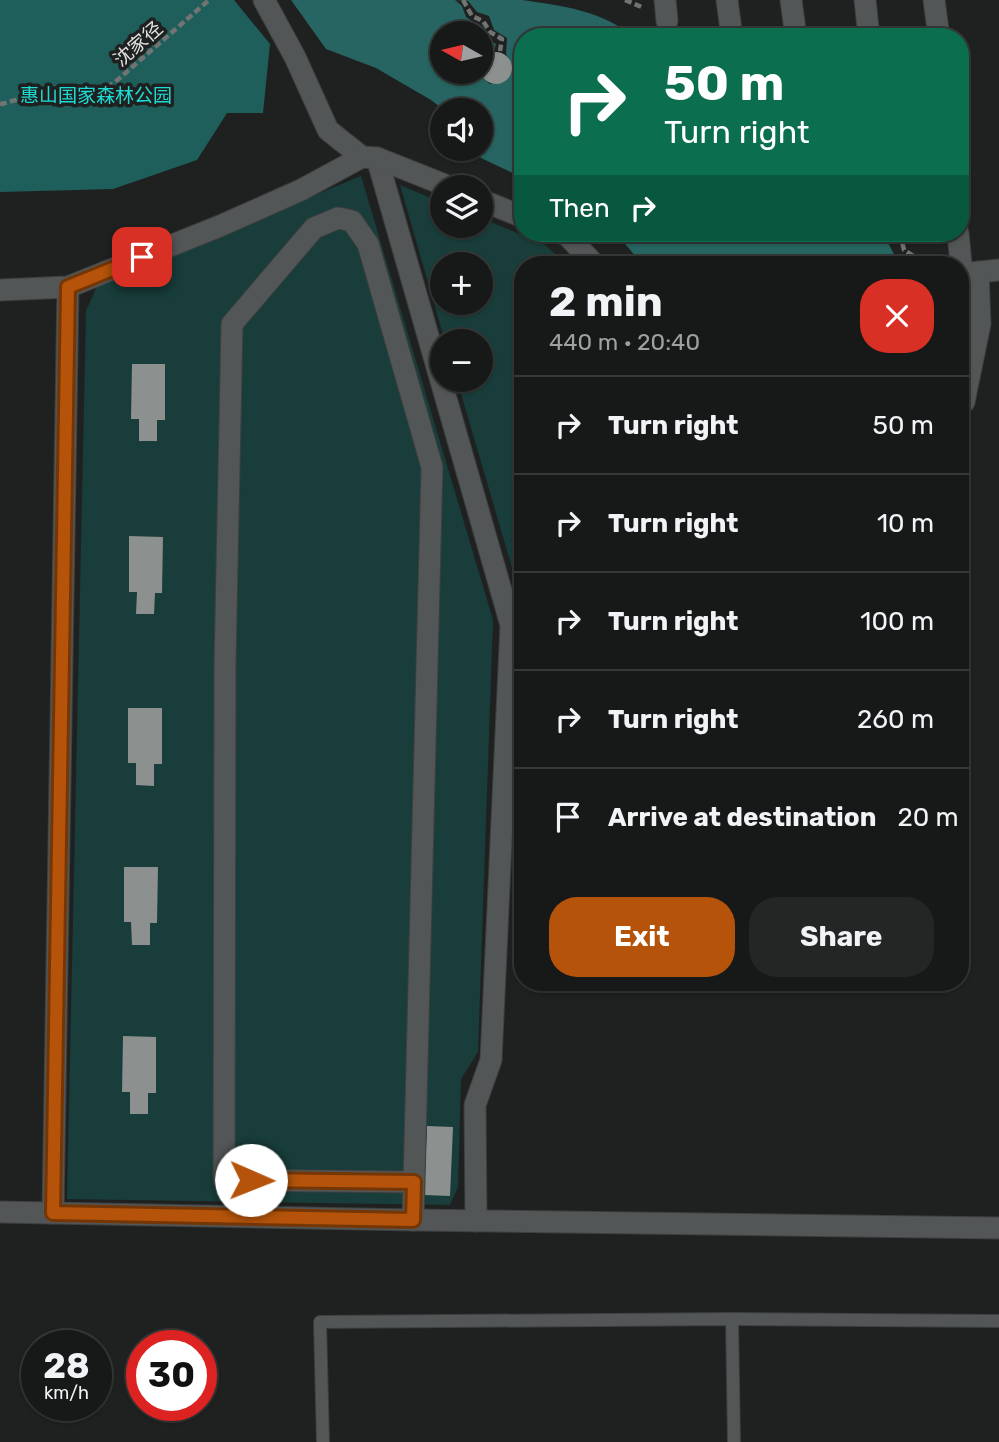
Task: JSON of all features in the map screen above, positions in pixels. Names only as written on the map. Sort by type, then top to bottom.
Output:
[{"type":"street","points":[[264,0],[295,57],[328,130],[370,157],[430,180]]},
{"type":"street","points":[[727,0],[731,28]]},
{"type":"street","points":[[791,0],[795,28]]},
{"type":"street","points":[[865,0],[868,28]]},
{"type":"street","points":[[934,0],[938,28]]},
{"type":"street","points":[[0,290],[68,287],[220,226],[370,157]]},
{"type":"street","points":[[370,157],[514,613]]},
{"type":"street","points":[[493,205],[514,213]]},
{"type":"street","points":[[413,1220],[414,1182],[432,467],[368,244],[352,221],[338,218],[314,228],[232,324],[225,663],[224,1180],[414,1182]]},
{"type":"street","points":[[574,242],[587,256]]},
{"type":"street","points":[[963,242],[980,272],[980,324],[969,378]]},
{"type":"street","points":[[53,1213],[68,287]]},
{"type":"street","points":[[476,1221],[475,1105],[491,1059],[514,672]]},
{"type":"street","points":[[0,1212],[999,1228]]},
{"type":"lane","points":[[732,1318],[734,1442]]},
{"type":"lane","points":[[323,1442],[320,1322],[732,1318],[999,1321]]},
{"type":"path","name":"沈家径","points":[[0,103],[40,93],[79,105],[114,83],[209,0]]},
{"type":"path","points":[[463,0],[472,16],[483,21],[490,33],[502,39],[500,51]]},
{"type":"path","points":[[902,242],[904,250],[913,256]]},
{"type":"shaded area","points":[[291,0],[522,0],[567,7],[595,15],[621,28],[514,28],[514,174],[487,161],[493,161],[493,98],[430,99],[376,68],[326,49]]},
{"type":"shaded area","points":[[361,176],[493,620],[478,1052],[461,1079],[458,1187],[450,1205],[67,1199],[86,311],[98,284]]},
{"type":"shaded area","points":[[400,185],[430,198],[430,238],[493,238],[493,223],[514,232],[514,242],[539,242],[557,256],[514,256],[514,574],[461,392],[493,392],[493,329],[442,329],[438,315],[493,315],[493,252],[430,252],[430,289]]},
{"type":"shaded area","points":[[624,242],[888,242],[895,256],[635,256]]},
{"type":"green space","name":"惠山国家森林公园","points":[[0,0],[234,0],[270,44],[263,113],[227,113],[197,160],[113,189],[0,192]]},
{"type":"pier","points":[[455,0],[468,1],[477,12],[489,16],[491,21],[472,21],[466,17],[462,6]]},
{"type":"pier","points":[[494,30],[507,38],[506,54],[512,69],[505,81],[494,84],[494,51]]},
{"type":"building","points":[[494,52],[502,53],[511,62],[511,74],[502,83],[494,84]]},
{"type":"building","points":[[132,364],[165,364],[165,420],[157,420],[157,441],[139,441],[139,419],[131,419]]},
{"type":"building","points":[[129,536],[163,537],[162,593],[155,593],[154,614],[136,614],[137,592],[129,592]]},
{"type":"building","points":[[128,708],[162,708],[162,764],[154,764],[154,786],[136,785],[136,763],[128,763]]},
{"type":"building","points":[[124,867],[158,867],[157,923],[150,923],[150,945],[132,945],[131,922],[124,922]]},
{"type":"building","points":[[123,1036],[156,1037],[156,1093],[148,1093],[148,1114],[130,1114],[130,1092],[122,1092]]},
{"type":"building","points":[[427,1126],[453,1127],[450,1196],[424,1195]]},
{"type":"route","points":[[142,257],[68,287],[53,1213],[413,1220],[414,1182],[251,1180]]}]
